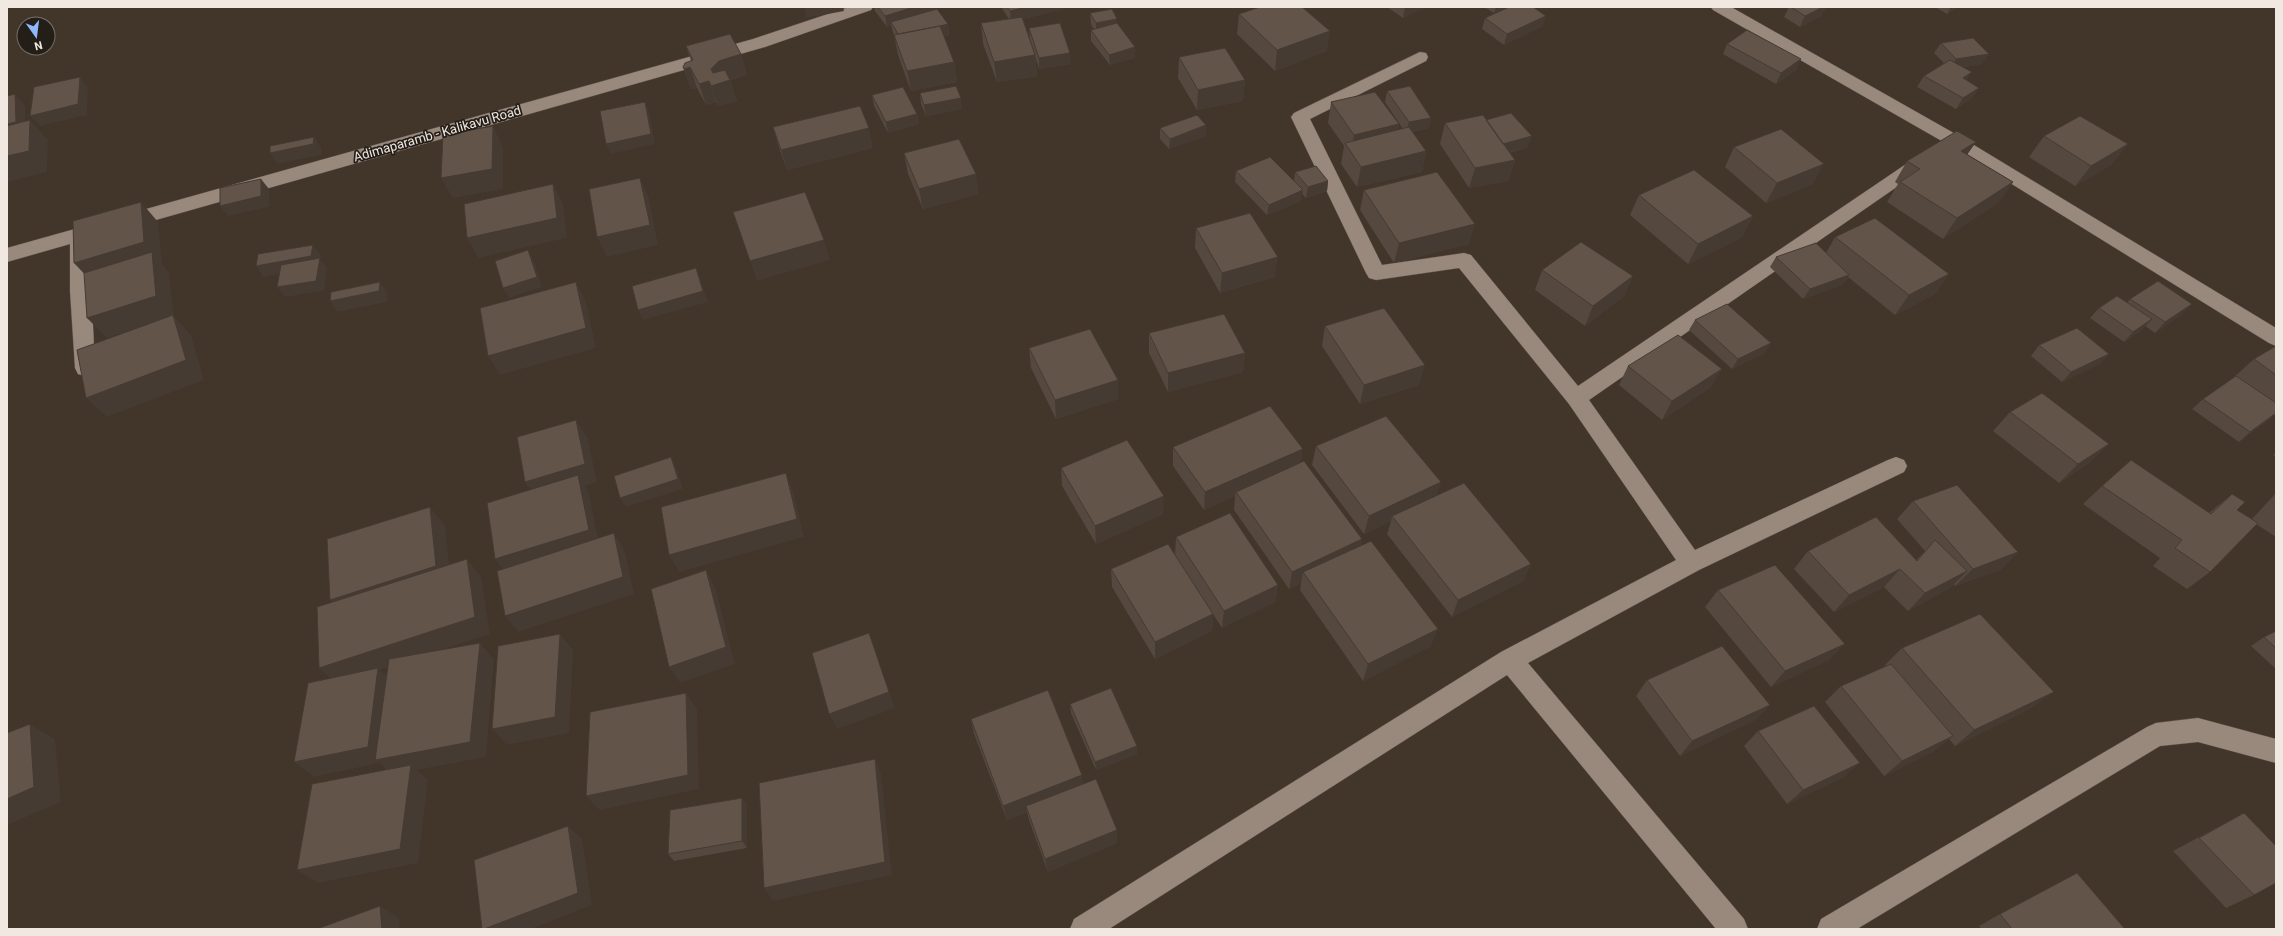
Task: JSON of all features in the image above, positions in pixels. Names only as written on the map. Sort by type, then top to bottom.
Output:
[{"type":"street","name":"Adimaparamb - Kalikavu Road","points":[[7,255],[80,232],[751,45],[865,7]]},
{"type":"street","points":[[1719,7],[1953,140],[2276,338]]},
{"type":"street","points":[[1420,57],[1300,117],[1376,273],[1464,260],[1576,398],[1691,563]]},
{"type":"street","points":[[1576,398],[1953,140]]},
{"type":"street","points":[[80,232],[80,291],[86,368]]},
{"type":"street","points":[[1084,929],[1510,660],[1691,563],[1896,466]]},
{"type":"street","points":[[1510,660],[1734,929]]},
{"type":"street","points":[[1831,929],[2156,735],[2198,730],[2276,751]]},
{"type":"building","points":[[878,7],[914,7],[885,16]]},
{"type":"building","points":[[1007,7],[1027,7],[1010,11]]},
{"type":"building","points":[[1260,7],[1302,7],[1330,31],[1277,50],[1239,14]]},
{"type":"building","points":[[1509,7],[1533,7],[1546,16],[1507,34],[1485,18]]},
{"type":"building","points":[[1791,7],[1823,7],[1805,16]]},
{"type":"building","points":[[937,9],[948,24],[898,34],[891,22]]},
{"type":"building","points":[[1112,9],[1117,19],[1096,23],[1090,13]]},
{"type":"building","points":[[1022,17],[1035,55],[994,62],[981,23]]},
{"type":"building","points":[[1060,23],[1070,53],[1039,58],[1029,28]]},
{"type":"building","points":[[1117,23],[1135,47],[1109,55],[1091,30]]},
{"type":"building","points":[[940,26],[954,62],[907,71],[894,35]]},
{"type":"building","points":[[1747,30],[1801,59],[1781,73],[1727,44]]},
{"type":"building","points":[[730,34],[741,54],[719,61],[711,69],[713,73],[725,70],[730,80],[711,86],[709,81],[699,84],[690,67],[684,69],[683,67],[685,63],[693,60],[686,46]]},
{"type":"building","points":[[1973,38],[1989,54],[1956,59],[1941,43]]},
{"type":"building","points":[[1225,48],[1245,80],[1198,90],[1179,57]]},
{"type":"building","points":[[1950,60],[1972,72],[1963,78],[1979,88],[1963,98],[1924,76]]},
{"type":"building","points":[[80,77],[78,104],[30,116],[34,87]]},
{"type":"building","points":[[956,86],[961,98],[924,105],[920,93]]},
{"type":"building","points":[[1410,86],[1431,118],[1409,122],[1387,91]]},
{"type":"building","points":[[903,87],[917,114],[886,122],[872,95]]},
{"type":"building","points":[[1375,92],[1399,124],[1354,135],[1331,102]]},
{"type":"building","points":[[15,94],[16,122],[7,124],[7,96]]},
{"type":"building","points":[[645,102],[651,134],[606,144],[600,111]]},
{"type":"building","points":[[860,106],[869,128],[781,150],[773,127]]},
{"type":"building","points":[[1511,113],[1532,136],[1503,144],[1486,120]]},
{"type":"building","points":[[1197,115],[1206,125],[1170,139],[1160,128]]},
{"type":"building","points":[[1483,115],[1515,160],[1475,168],[1445,123]]},
{"type":"building","points":[[2080,116],[2128,144],[2091,166],[2044,136]]},
{"type":"building","points":[[30,120],[29,151],[7,156],[7,126]]},
{"type":"building","points":[[493,126],[492,169],[441,178],[443,135]]},
{"type":"building","points":[[1409,127],[1426,151],[1361,167],[1345,143]]},
{"type":"building","points":[[1781,129],[1824,164],[1777,183],[1734,147]]},
{"type":"building","points":[[1957,131],[1976,142],[1961,151],[2013,182],[1957,218],[1900,182],[1920,169],[1907,161]]},
{"type":"building","points":[[314,137],[313,144],[270,153],[270,146]]},
{"type":"building","points":[[959,139],[976,174],[919,189],[904,153]]},
{"type":"building","points":[[1270,157],[1303,190],[1269,205],[1236,171]]},
{"type":"building","points":[[1316,166],[1328,181],[1308,187],[1295,172]]},
{"type":"building","points":[[1694,170],[1753,216],[1698,244],[1639,195]]},
{"type":"building","points":[[1437,172],[1475,224],[1399,243],[1364,190]]},
{"type":"building","points":[[640,178],[650,225],[597,237],[589,189]]},
{"type":"building","points":[[261,179],[261,196],[220,206],[220,188]]},
{"type":"building","points":[[553,184],[557,218],[467,238],[464,204]]},
{"type":"building","points":[[805,192],[824,240],[750,261],[733,212]]},
{"type":"building","points":[[141,202],[144,242],[74,263],[73,221]]},
{"type":"building","points":[[1250,213],[1278,257],[1222,273],[1196,228]]},
{"type":"building","points":[[1875,218],[1949,274],[1909,295],[1835,237]]},
{"type":"building","points":[[1581,242],[1633,276],[1593,306],[1542,270]]},
{"type":"building","points":[[1816,243],[1849,275],[1810,289],[1776,257]]},
{"type":"building","points":[[313,245],[311,256],[256,266],[258,254]]},
{"type":"building","points":[[528,250],[537,277],[503,288],[495,261]]},
{"type":"building","points":[[152,252],[156,296],[87,318],[84,273]]},
{"type":"building","points":[[320,258],[316,281],[277,287],[281,265]]},
{"type":"building","points":[[696,268],[703,291],[638,310],[632,286]]},
{"type":"building","points":[[2158,281],[2192,304],[2165,322],[2130,299]]},
{"type":"building","points":[[380,282],[379,291],[330,301],[331,292]]},
{"type":"building","points":[[576,282],[586,328],[488,356],[480,308]]},
{"type":"building","points":[[2117,296],[2152,319],[2133,332],[2099,308]]},
{"type":"building","points":[[1727,304],[1771,343],[1738,359],[1695,320]]},
{"type":"building","points":[[1384,308],[1425,365],[1364,385],[1325,326]]},
{"type":"building","points":[[1224,314],[1245,353],[1168,373],[1149,333]]},
{"type":"building","points":[[173,315],[186,360],[86,398],[77,350]]},
{"type":"building","points":[[2077,328],[2109,354],[2071,372],[2039,345]]},
{"type":"building","points":[[1090,329],[1118,380],[1055,400],[1029,348]]},
{"type":"building","points":[[1678,335],[1722,369],[1672,401],[1628,366]]},
{"type":"building","points":[[2276,346],[2276,375],[2254,359]]},
{"type":"building","points":[[2236,376],[2276,403],[2276,413],[2250,432],[2203,399]]},
{"type":"building","points":[[2042,393],[2109,444],[2078,464],[2010,412]]},
{"type":"building","points":[[1270,406],[1303,449],[1205,492],[1173,447]]},
{"type":"building","points":[[1386,416],[1441,482],[1369,516],[1316,446]]},
{"type":"building","points":[[576,420],[585,464],[525,482],[517,437]]},
{"type":"building","points":[[1127,440],[1164,496],[1095,526],[1061,468]]},
{"type":"building","points":[[671,457],[678,479],[620,498],[614,476]]},
{"type":"building","points":[[2131,460],[2211,514],[2232,494],[2245,502],[2237,510],[2258,523],[2210,572],[2175,548],[2182,540],[2102,486]]},
{"type":"building","points":[[1304,461],[1362,539],[1292,572],[1236,492]]},
{"type":"building","points":[[786,473],[797,519],[669,555],[661,507]]},
{"type":"building","points":[[578,475],[589,530],[495,559],[487,503]]},
{"type":"building","points":[[1464,483],[1531,564],[1458,600],[1392,516]]},
{"type":"building","points":[[1957,485],[2018,552],[1973,569],[1913,501]]},
{"type":"building","points":[[430,507],[436,566],[330,600],[327,539]]},
{"type":"building","points":[[1230,513],[1278,585],[1224,611],[1176,537]]},
{"type":"building","points":[[1876,517],[1917,561],[1935,540],[1967,571],[1925,593],[1900,569],[1849,595],[1808,551]]},
{"type":"building","points":[[614,533],[623,577],[505,616],[497,571]]},
{"type":"building","points":[[1371,541],[1438,629],[1368,664],[1303,572]]},
{"type":"building","points":[[1168,544],[1213,614],[1155,642],[1111,569]]},
{"type":"building","points":[[467,559],[475,617],[319,668],[317,607]]},
{"type":"building","points":[[1775,565],[1845,644],[1785,671],[1718,590]]},
{"type":"building","points":[[706,570],[726,647],[669,667],[651,589]]},
{"type":"building","points":[[1980,614],[2054,692],[1974,730],[1902,648]]},
{"type":"building","points":[[2276,631],[2276,648],[2264,637]]},
{"type":"building","points":[[869,633],[889,692],[829,714],[812,653]]},
{"type":"building","points":[[560,634],[555,717],[492,729],[498,646]]},
{"type":"building","points":[[480,643],[470,742],[375,760],[389,659]]},
{"type":"building","points":[[1722,646],[1770,705],[1692,741],[1647,680]]},
{"type":"building","points":[[1891,664],[1953,736],[1902,761],[1841,686]]},
{"type":"building","points":[[378,668],[368,747],[294,762],[308,683]]},
{"type":"building","points":[[1111,688],[1137,746],[1095,762],[1070,704]]},
{"type":"building","points":[[1048,690],[1082,775],[1003,806],[971,719]]},
{"type":"building","points":[[686,693],[688,775],[586,796],[590,712]]},
{"type":"building","points":[[1814,706],[1860,763],[1803,790],[1758,731]]},
{"type":"building","points":[[30,724],[34,787],[7,799],[7,733]]},
{"type":"building","points":[[875,759],[885,862],[764,888],[759,783]]},
{"type":"building","points":[[411,765],[400,849],[297,870],[312,784]]},
{"type":"building","points":[[1096,779],[1117,830],[1045,859],[1026,806]]},
{"type":"building","points":[[742,798],[742,841],[668,854],[670,810]]},
{"type":"building","points":[[2244,813],[2276,846],[2276,883],[2254,895],[2199,838]]},
{"type":"building","points":[[568,826],[578,893],[482,929],[474,860]]},
{"type":"building","points":[[2077,873],[2125,929],[2012,929],[2000,914]]},
{"type":"building","points":[[380,906],[382,929],[317,929]]}]
